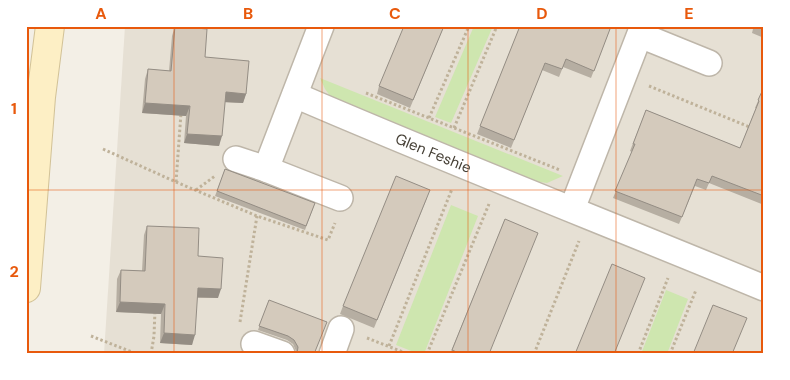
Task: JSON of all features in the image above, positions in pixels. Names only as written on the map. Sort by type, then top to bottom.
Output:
[{"type":"street","points":[[26,288],[50,26]]},
{"type":"street","points":[[266,169],[321,26]]},
{"type":"street","points":[[580,212],[583,180],[642,31],[708,63]]},
{"type":"street","name":"Glen Feshie","points":[[295,95],[461,166],[580,212],[764,288]]},
{"type":"street","points":[[236,159],[340,198]]},
{"type":"street","points":[[332,354],[342,329]]},
{"type":"street","points":[[247,334],[282,354]]},
{"type":"path","points":[[429,118],[469,26]]},
{"type":"path","points":[[454,128],[497,26]]},
{"type":"path","points":[[624,76],[755,129]]},
{"type":"path","points":[[358,90],[583,180]]},
{"type":"path","points":[[176,182],[181,110]]},
{"type":"path","points":[[103,149],[256,216],[328,240],[344,202],[340,198]]},
{"type":"path","points":[[389,346],[461,166]]},
{"type":"path","points":[[427,354],[498,180]]},
{"type":"path","points":[[534,354],[580,212]]},
{"type":"path","points":[[247,334],[256,216]]},
{"type":"path","points":[[638,354],[678,252]]},
{"type":"path","points":[[670,354],[707,264]]},
{"type":"path","points":[[151,354],[155,309]]},
{"type":"path","points":[[342,329],[408,354]]},
{"type":"path","points":[[91,336],[137,354]]},
{"type":"shaded area","points":[[125,26],[764,26],[764,354],[104,354]]},
{"type":"green space","points":[[474,26],[493,26],[451,123],[435,117]]},
{"type":"green space","points":[[320,78],[563,176],[547,183],[533,181],[333,100]]},
{"type":"green space","points":[[451,205],[478,216],[424,354],[419,354],[396,345]]},
{"type":"green space","points":[[666,290],[688,299],[667,354],[641,354]]},
{"type":"building","points":[[175,26],[207,29],[205,57],[249,61],[246,94],[226,92],[222,136],[187,134],[190,106],[145,103],[148,69],[171,71]]},
{"type":"building","points":[[404,26],[444,26],[413,100],[379,86]]},
{"type":"building","points":[[520,26],[602,26],[610,29],[594,71],[566,59],[562,69],[545,63],[514,140],[480,126]]},
{"type":"building","points":[[756,26],[764,26],[764,30]]},
{"type":"building","points":[[764,87],[764,196],[712,176],[709,183],[697,179],[682,217],[615,191],[635,144],[633,144],[646,110],[740,148]]},
{"type":"building","points":[[225,169],[315,203],[306,226],[217,191]]},
{"type":"building","points":[[396,176],[430,190],[377,320],[343,306]]},
{"type":"building","points":[[505,219],[538,233],[489,354],[461,354],[452,350]]},
{"type":"building","points":[[147,226],[199,228],[198,256],[223,258],[221,289],[198,288],[195,335],[164,333],[165,304],[120,302],[121,270],[145,271]]},
{"type":"building","points":[[612,264],[645,278],[614,354],[575,354]]},
{"type":"building","points":[[269,300],[327,322],[314,354],[297,354],[298,347],[294,340],[259,326]]},
{"type":"building","points":[[713,305],[747,318],[732,354],[693,354]]}]
